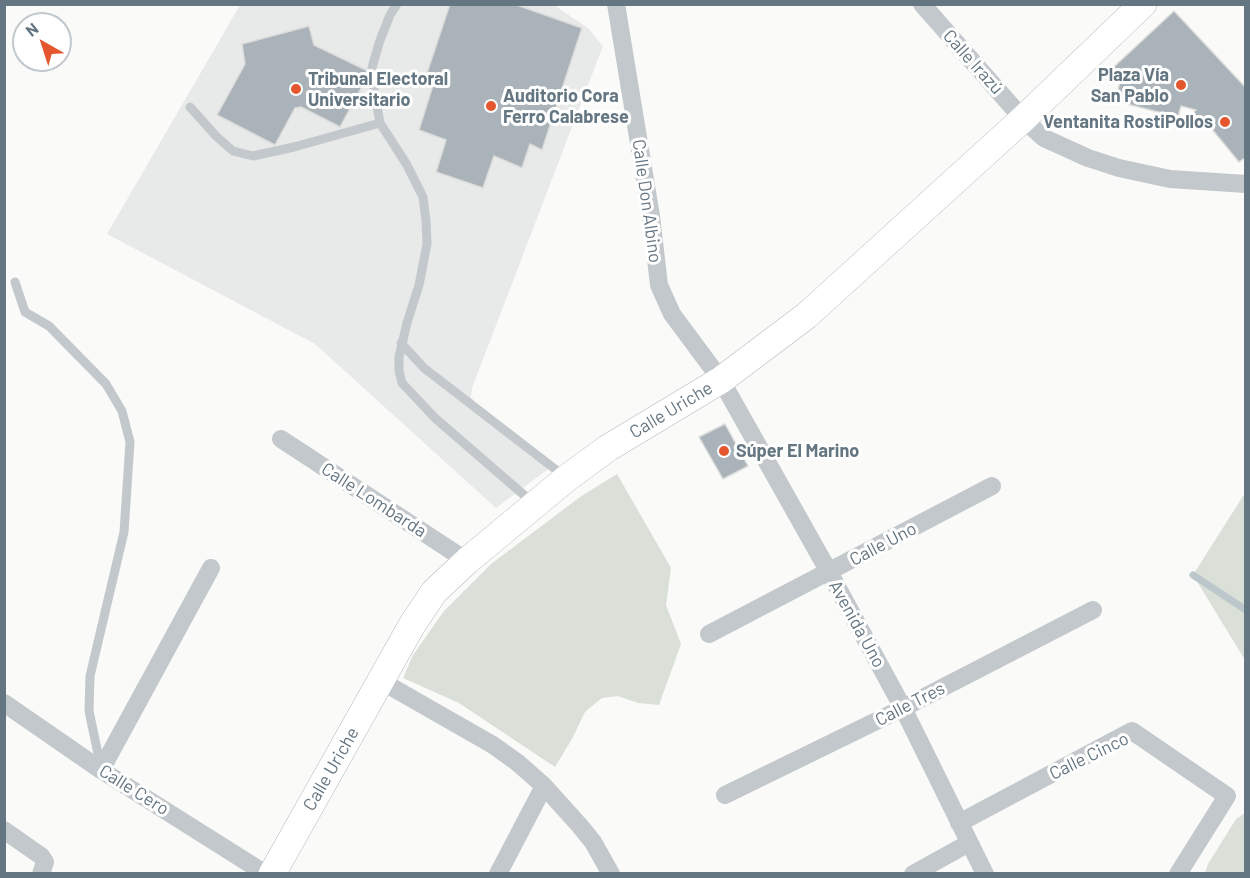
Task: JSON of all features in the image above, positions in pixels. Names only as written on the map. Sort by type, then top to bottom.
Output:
[{"type":"main road","name":"Calle Uriche","points":[[272,873],[412,625],[434,592],[467,561],[567,478],[608,448],[721,380],[806,316],[1023,119],[1143,4]]},
{"type":"street","name":"Calle Don Albino","points":[[616,4],[651,216],[659,285],[672,314],[721,380]]},
{"type":"street","name":"Calle Irazú","points":[[922,4],[1023,119],[1044,138],[1088,158],[1119,168],[1170,179],[1245,184]]},
{"type":"street","name":"Avenida Uno","points":[[721,380],[903,708],[985,873]]},
{"type":"street","name":"Calle Lombarda","points":[[281,439],[467,561]]},
{"type":"street","name":"Calle Uno","points":[[709,634],[992,486]]},
{"type":"street","points":[[101,770],[211,568]]},
{"type":"street","name":"Calle Tres","points":[[725,795],[903,708],[1092,610]]},
{"type":"street","points":[[381,681],[493,745],[518,763],[544,786],[593,842],[612,873]]},
{"type":"street","name":"Calle Cero","points":[[4,704],[101,770],[266,873]]},
{"type":"street","name":"Calle Cinco","points":[[959,823],[1132,731],[1227,796],[1178,873]]},
{"type":"street","points":[[498,873],[544,786]]},
{"type":"street","points":[[4,830],[41,865]]},
{"type":"street","points":[[913,873],[969,843]]},
{"type":"lane","points":[[397,4],[378,43],[372,68],[374,90],[380,123],[407,165],[423,197],[427,244],[419,285],[401,343],[399,370],[402,383],[414,397],[535,504]]},
{"type":"lane","points":[[190,107],[233,151],[253,156],[380,123]]},
{"type":"lane","points":[[15,282],[25,312],[49,326],[105,384],[122,411],[130,442],[124,532],[90,676],[89,711],[101,770]]},
{"type":"lane","points":[[401,343],[424,368],[567,478]]},
{"type":"shaded area","points":[[240,5],[554,5],[588,28],[603,46],[472,388],[471,397],[476,404],[555,464],[496,508],[315,344],[107,234]]},
{"type":"shaded area","points":[[617,474],[671,568],[666,605],[681,644],[659,705],[638,703],[618,696],[602,698],[585,712],[555,767],[459,703],[403,678],[413,655],[444,611],[491,564],[580,497]]},
{"type":"shaded area","points":[[1245,493],[1246,660],[1193,575]]},
{"type":"shaded area","points":[[1245,813],[1245,873],[1205,873],[1208,864],[1236,819]]},
{"type":"building","name":"Auditorio Cora Ferro Calabrese","points":[[450,4],[514,4],[582,28],[542,150],[530,144],[522,168],[494,156],[483,188],[436,172],[446,140],[419,130],[434,82],[425,79]]},
{"type":"building","name":"Plaza Vía San Pablo","points":[[1174,11],[1246,88],[1246,157],[1239,162],[1206,122],[1202,125],[1193,113],[1196,110],[1181,106],[1178,117],[1115,101],[1120,82],[1102,78]]},
{"type":"building","name":"Tribunal Electoral Universitario","points":[[309,26],[314,45],[370,72],[340,127],[301,107],[295,108],[275,145],[217,115],[245,64],[242,44]]},
{"type":"building","name":"Súper El Marino","points":[[725,424],[748,466],[723,479],[699,437]]},
{"type":"waterway","points":[[1193,575],[1246,610]]},
{"type":"place","name":"Plaza Vía San Pablo","points":[[1181,85]]},
{"type":"place","name":"Tribunal Electoral Universitario","points":[[296,89]]},
{"type":"place","name":"Auditorio Cora Ferro Calabrese","points":[[491,106]]},
{"type":"place","name":"Ventanita RostiPollos","points":[[1225,122]]},
{"type":"place","name":"Súper El Marino","points":[[724,451]]}]
